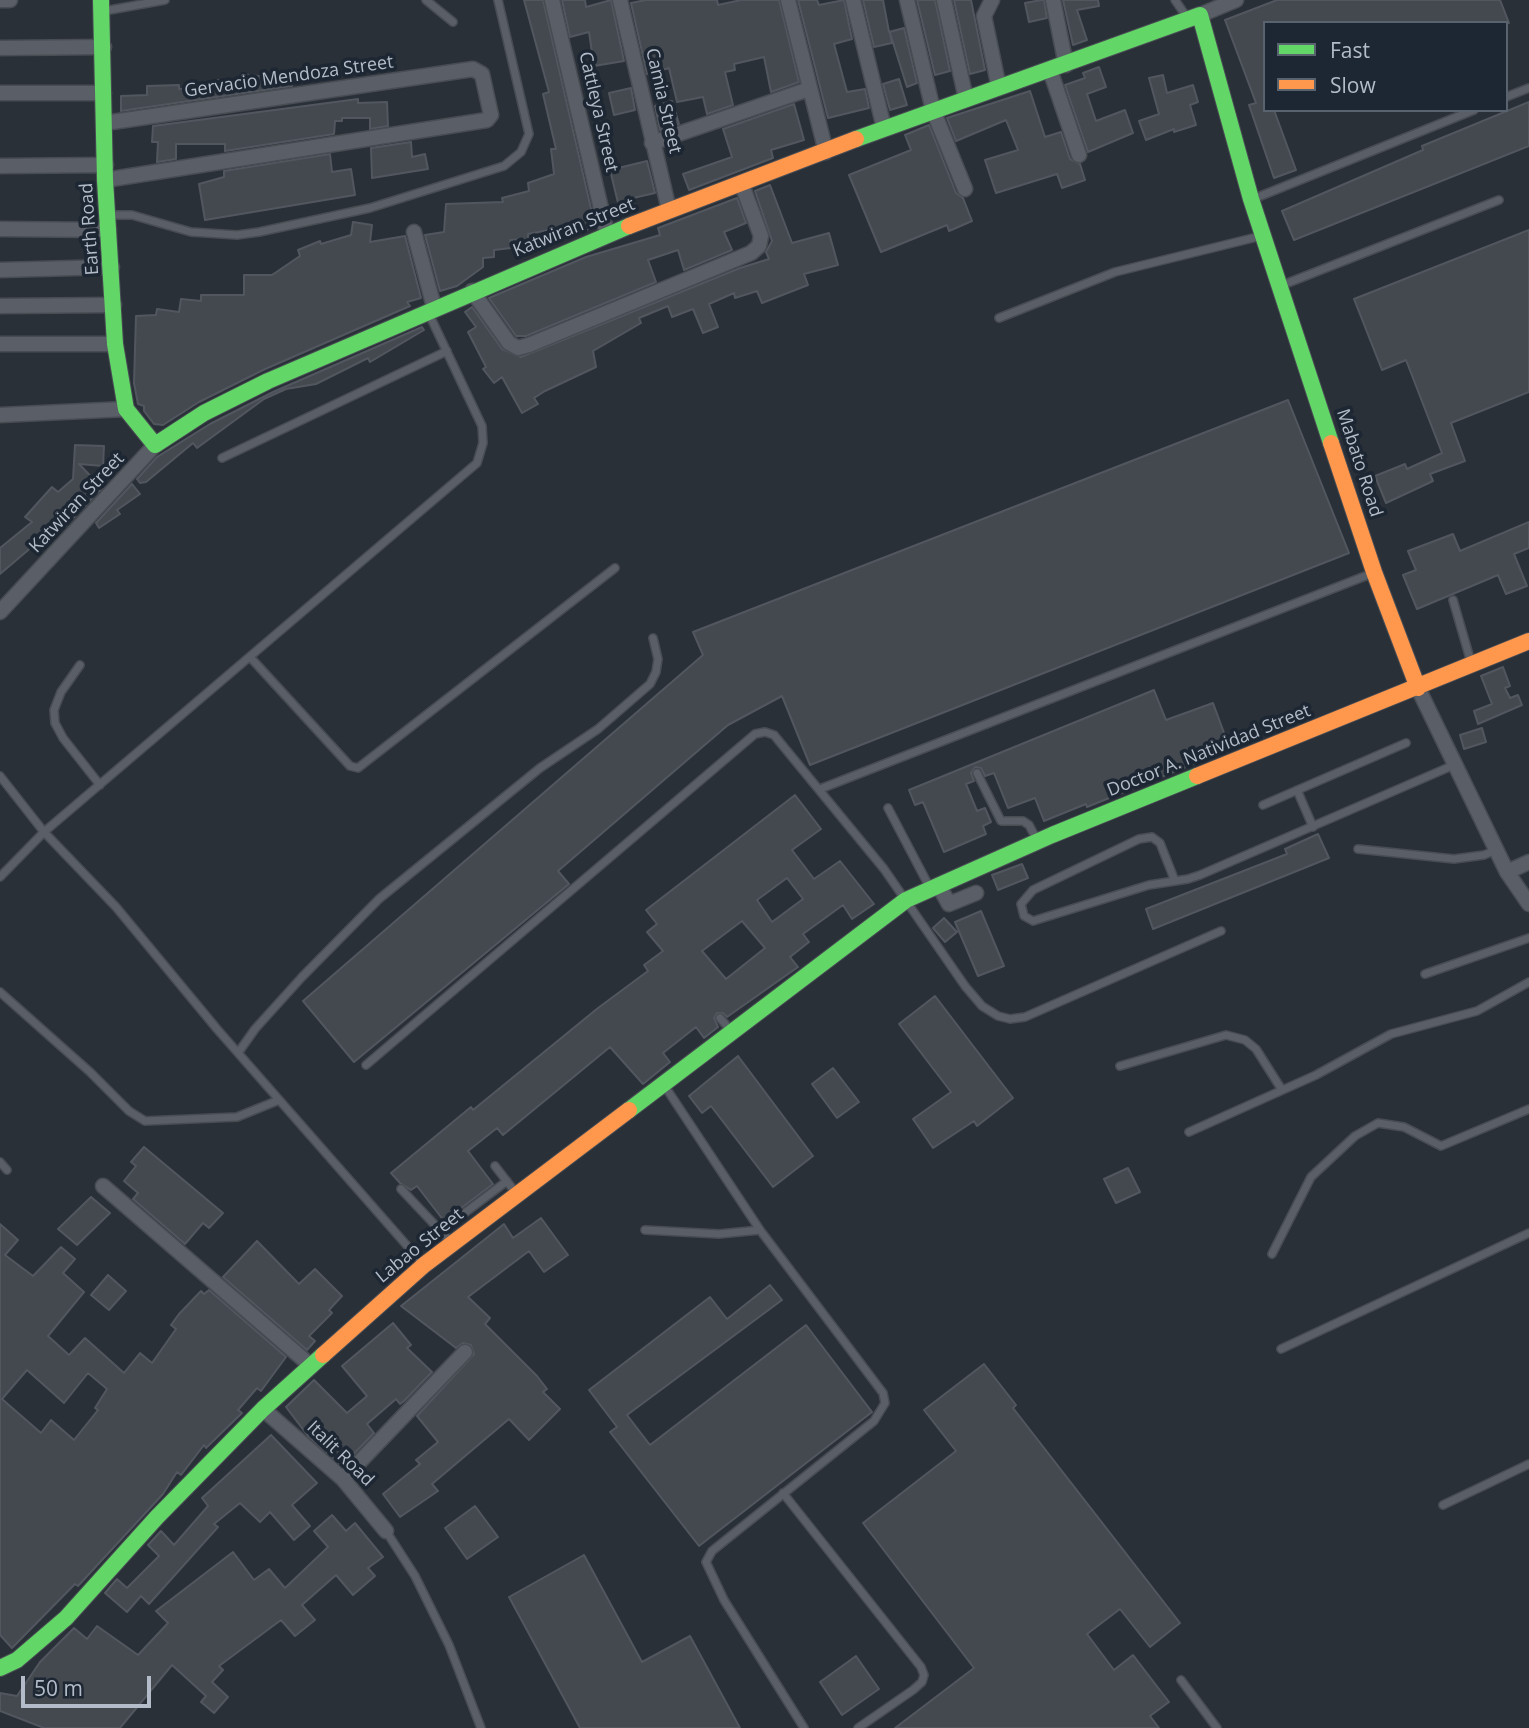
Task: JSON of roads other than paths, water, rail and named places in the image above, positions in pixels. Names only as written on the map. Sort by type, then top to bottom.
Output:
[{"type":"street","points":[[0,0],[10,0]]},
{"type":"street","name":"Cattleya Street","points":[[552,0],[607,234]]},
{"type":"street","name":"Camia Street","points":[[620,0],[669,210]]},
{"type":"street","points":[[788,0],[808,89],[826,152]]},
{"type":"street","points":[[853,0],[884,128]]},
{"type":"street","points":[[907,0],[933,110],[965,189]]},
{"type":"street","points":[[944,0],[966,99]]},
{"type":"street","points":[[992,0],[984,16],[999,88]]},
{"type":"street","points":[[1053,0],[1066,65]]},
{"type":"street","name":"Katwiran Street","points":[[0,612],[155,444],[204,413],[268,381],[431,308],[607,234],[741,185],[884,128],[1194,18],[1214,4],[1236,0]]},
{"type":"street","name":"Earth Road","points":[[102,5],[105,173],[116,344],[125,409]]},
{"type":"street","name":"Mabato Road","points":[[1194,18],[1374,572],[1418,688],[1507,872],[1529,904]]},
{"type":"street","points":[[0,48],[104,47]]},
{"type":"street","name":"Gervacio Mendoza Street","points":[[105,123],[478,69],[491,115],[487,120],[105,173]]},
{"type":"street","points":[[1050,70],[1079,155]]},
{"type":"street","points":[[652,143],[808,89]]},
{"type":"street","points":[[0,93],[104,93]]},
{"type":"street","points":[[0,166],[105,173]]},
{"type":"street","points":[[472,291],[509,343],[518,348],[529,345],[751,253],[759,246],[761,236],[741,185]]},
{"type":"street","points":[[0,229],[109,223]]},
{"type":"street","points":[[414,232],[431,308]]},
{"type":"street","points":[[0,270],[112,267]]},
{"type":"street","points":[[0,306],[114,305]]},
{"type":"street","points":[[0,344],[116,344]]},
{"type":"street","points":[[0,415],[125,409],[155,444]]},
{"type":"street","name":"Doctor A. Natividad Street","points":[[906,900],[1037,842],[1529,642]]},
{"type":"street","points":[[1507,872],[1529,862]]},
{"type":"street","points":[[935,887],[948,904],[975,893]]},
{"type":"street","name":"Labao Street","points":[[0,1668],[17,1660],[66,1618],[157,1517],[263,1409],[424,1265],[447,1236],[511,1187],[663,1084],[906,900]]},
{"type":"street","points":[[103,1186],[310,1365]]},
{"type":"street","points":[[343,1479],[465,1352]]},
{"type":"street","name":"Italit Road","points":[[263,1409],[343,1479],[386,1531]]},
{"type":"lane","points":[[102,5],[165,0]]},
{"type":"lane","points":[[425,0],[453,22]]},
{"type":"lane","points":[[109,223],[132,215],[191,232],[237,235],[259,232],[370,208],[504,166],[521,152],[529,134],[498,0]]},
{"type":"lane","points":[[1175,0],[1194,18]]},
{"type":"lane","points":[[1508,96],[1529,88]]},
{"type":"lane","points":[[1251,199],[1469,112]]},
{"type":"lane","points":[[1280,286],[1499,200]]},
{"type":"lane","points":[[999,318],[1115,272],[1263,235]]},
{"type":"lane","points":[[0,877],[44,832],[477,463],[483,443],[482,426],[447,351],[431,308]]},
{"type":"lane","points":[[222,458],[447,351]]},
{"type":"lane","points":[[250,657],[350,766],[358,768],[615,568]]},
{"type":"lane","points":[[820,789],[1374,572]]},
{"type":"lane","points":[[1453,600],[1472,666]]},
{"type":"lane","points":[[238,1053],[255,1028],[294,985],[379,899],[540,768],[598,729],[650,684],[658,659],[653,638]]},
{"type":"lane","points":[[80,666],[61,692],[54,710],[55,723],[62,737],[100,785]]},
{"type":"lane","points":[[366,1065],[755,734],[765,732],[774,734],[820,789],[906,900],[965,986],[982,1006],[1010,1019],[1025,1017],[1220,931]]},
{"type":"lane","points":[[1263,805],[1406,743]]},
{"type":"lane","points":[[1175,881],[1160,843],[1152,837],[1139,839],[1033,890],[1021,904],[1024,916],[1033,922],[1149,886],[1175,881],[1200,876],[1454,765]]},
{"type":"lane","points":[[977,774],[1001,821],[1017,820],[1029,825],[1037,842]]},
{"type":"lane","points":[[0,776],[44,832],[116,907],[238,1053],[424,1265]]},
{"type":"lane","points":[[1297,790],[1313,827]]},
{"type":"lane","points":[[888,808],[935,887]]},
{"type":"lane","points":[[1358,849],[1454,859],[1484,855],[1496,849]]},
{"type":"lane","points":[[1425,974],[1529,938]]},
{"type":"lane","points":[[1189,1132],[1316,1075],[1391,1034],[1477,1011],[1529,982]]},
{"type":"lane","points":[[0,992],[90,1072],[129,1111],[145,1121],[237,1116],[279,1100]]},
{"type":"lane","points":[[720,1017],[732,1033]]},
{"type":"lane","points":[[1120,1066],[1226,1035],[1245,1040],[1256,1048],[1282,1090]]},
{"type":"lane","points":[[663,1084],[760,1230],[883,1393],[883,1410],[874,1421],[712,1552],[706,1562],[724,1600],[804,1728]]},
{"type":"lane","points":[[1272,1254],[1311,1177],[1355,1136],[1378,1123],[1404,1127],[1441,1146],[1529,1109]]},
{"type":"lane","points":[[0,1162],[7,1170]]},
{"type":"lane","points":[[495,1166],[511,1187]]},
{"type":"lane","points":[[401,1189],[447,1236]]},
{"type":"lane","points":[[645,1230],[719,1234],[760,1230]]},
{"type":"lane","points":[[1281,1349],[1529,1233]]},
{"type":"lane","points":[[1443,1505],[1529,1464]]},
{"type":"lane","points":[[783,1493],[924,1675],[922,1682],[914,1690],[858,1728]]},
{"type":"lane","points":[[386,1531],[415,1576],[449,1645],[481,1728]]},
{"type":"lane","points":[[1181,1680],[1217,1728]]}]
